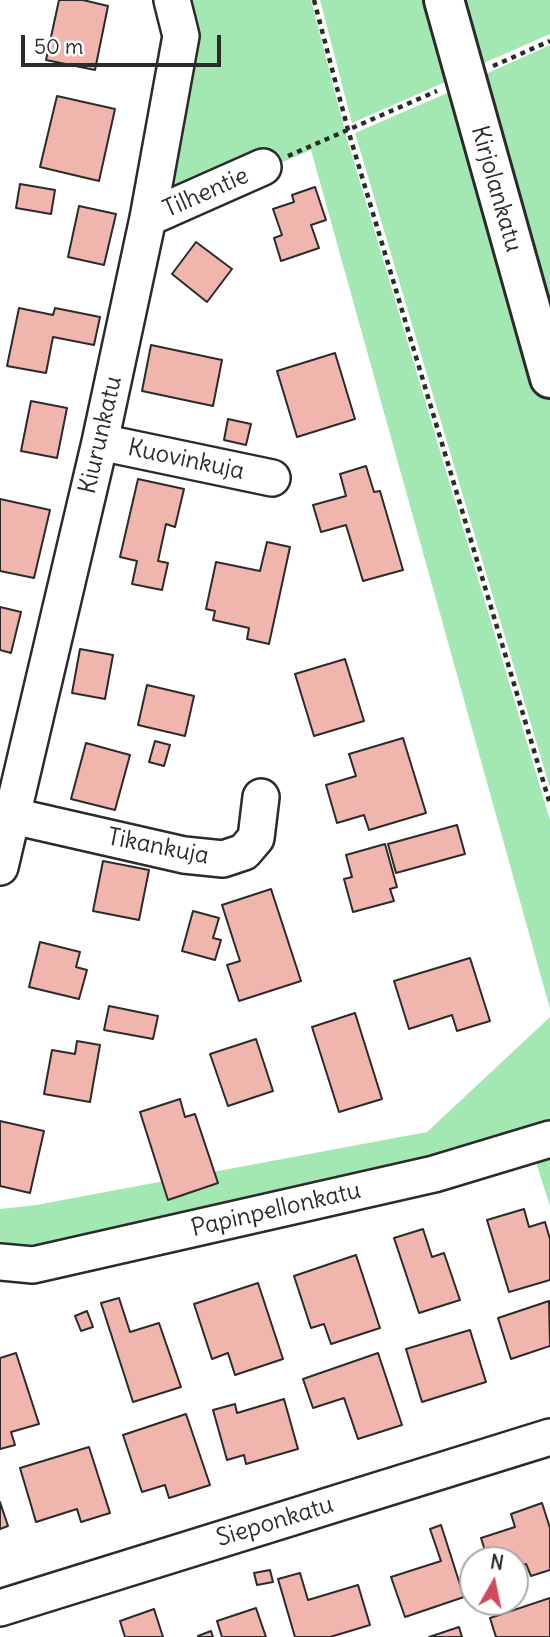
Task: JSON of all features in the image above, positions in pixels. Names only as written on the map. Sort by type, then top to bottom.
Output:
[{"type":"main road","name":"Kirjolankatu","points":[[444,0],[550,378]]},
{"type":"street","name":"Kiurunkatu","points":[[0,867],[100,442],[148,218],[181,36],[172,0]]},
{"type":"street","name":"Tilhentie","points":[[148,218],[264,167]]},
{"type":"street","name":"Kuovinkuja","points":[[100,442],[272,478]]},
{"type":"street","name":"Tikankuja","points":[[13,816],[184,855],[223,859],[244,852],[256,838],[261,797]]},
{"type":"street","name":"Papinpellonkatu","points":[[0,1262],[33,1265],[60,1259],[434,1174],[550,1139]]},
{"type":"street","name":"Sieponkatu","points":[[0,1608],[550,1437]]},
{"type":"path","points":[[314,0],[348,130],[550,804]]},
{"type":"path","points":[[264,167],[550,41]]},
{"type":"green space","points":[[186,0],[311,0],[346,135],[550,820],[550,1009],[311,150],[143,222]]},
{"type":"green space","points":[[320,0],[440,0],[459,76],[352,123]]},
{"type":"green space","points":[[449,0],[550,0],[550,34],[468,70]]},
{"type":"green space","points":[[550,45],[550,361],[470,81]]},
{"type":"green space","points":[[461,87],[550,397],[550,788],[355,133]]},
{"type":"green space","points":[[550,1017],[550,1136],[0,1255],[0,1209],[36,1205],[427,1132]]},
{"type":"green space","points":[[550,1145],[550,1206],[532,1150]]},
{"type":"building","points":[[59,0],[83,0],[108,6],[95,70],[46,60]]},
{"type":"building","points":[[57,96],[115,109],[99,181],[40,167]]},
{"type":"building","points":[[20,184],[55,190],[51,214],[16,208]]},
{"type":"building","points":[[315,187],[326,220],[311,225],[319,248],[281,261],[274,238],[282,235],[273,209],[294,202],[292,195]]},
{"type":"building","points":[[79,206],[116,214],[104,265],[68,257]]},
{"type":"building","points":[[196,242],[232,269],[207,302],[172,274]]},
{"type":"building","points":[[19,308],[53,315],[55,308],[100,317],[94,345],[53,337],[46,373],[7,366]]},
{"type":"building","points":[[151,345],[222,360],[213,406],[142,391]]},
{"type":"building","points":[[335,353],[355,419],[297,437],[277,371]]},
{"type":"building","points":[[31,401],[67,408],[57,458],[21,451]]},
{"type":"building","points":[[228,419],[251,424],[246,445],[224,440]]},
{"type":"building","points":[[366,466],[374,492],[380,491],[403,570],[363,581],[346,525],[321,532],[313,505],[346,496],[340,474]]},
{"type":"building","points":[[138,479],[184,489],[175,527],[166,524],[158,561],[168,563],[162,590],[132,584],[137,561],[120,557]]},
{"type":"building","points":[[0,499],[50,510],[34,578],[0,571]]},
{"type":"building","points":[[267,542],[290,547],[269,644],[247,639],[249,628],[213,620],[215,611],[206,609],[216,562],[260,571]]},
{"type":"building","points":[[0,607],[21,612],[11,653],[0,650]]},
{"type":"building","points":[[80,649],[113,655],[105,699],[72,693]]},
{"type":"building","points":[[345,659],[364,721],[314,736],[295,674]]},
{"type":"building","points":[[147,685],[194,696],[185,736],[138,725]]},
{"type":"building","points":[[403,738],[426,813],[369,830],[364,815],[337,823],[326,785],[356,776],[349,754]]},
{"type":"building","points":[[155,741],[170,745],[164,766],[149,762]]},
{"type":"building","points":[[86,743],[130,755],[115,810],[71,799]]},
{"type":"building","points":[[457,825],[465,854],[396,873],[388,844]]},
{"type":"building","points":[[385,844],[397,887],[390,889],[394,901],[353,912],[344,879],[352,877],[346,855]]},
{"type":"building","points":[[103,861],[149,870],[139,920],[93,911]]},
{"type":"building","points":[[271,889],[301,981],[239,1001],[227,965],[240,961],[222,905]]},
{"type":"building","points":[[193,911],[219,918],[213,938],[221,940],[215,960],[182,951]]},
{"type":"building","points":[[40,942],[80,952],[76,967],[87,970],[79,999],[29,987]]},
{"type":"building","points":[[470,958],[490,1021],[457,1031],[452,1015],[409,1029],[394,981]]},
{"type":"building","points":[[109,1006],[158,1016],[153,1039],[104,1030]]},
{"type":"building","points":[[355,1013],[382,1099],[339,1112],[312,1027]]},
{"type":"building","points":[[256,1039],[273,1091],[228,1106],[210,1054]]},
{"type":"building","points":[[77,1041],[100,1045],[90,1102],[44,1094],[52,1050],[75,1054]]},
{"type":"building","points":[[180,1099],[185,1117],[195,1114],[218,1183],[168,1200],[140,1112]]},
{"type":"building","points":[[0,1121],[44,1131],[30,1193],[0,1186]]},
{"type":"building","points":[[524,1209],[529,1227],[545,1222],[550,1239],[550,1280],[509,1292],[487,1220]]},
{"type":"building","points":[[423,1229],[432,1257],[444,1253],[460,1300],[419,1313],[394,1238]]},
{"type":"building","points":[[356,1255],[380,1328],[331,1344],[324,1324],[311,1328],[294,1276]]},
{"type":"building","points":[[258,1283],[283,1359],[235,1375],[228,1353],[212,1359],[194,1304]]},
{"type":"building","points":[[119,1298],[130,1332],[159,1323],[181,1387],[133,1402],[101,1303]]},
{"type":"building","points":[[549,1301],[550,1346],[511,1359],[498,1318]]},
{"type":"building","points":[[87,1311],[93,1327],[81,1331],[75,1316]]},
{"type":"building","points":[[470,1330],[486,1382],[422,1402],[406,1349]]},
{"type":"building","points":[[16,1353],[39,1424],[11,1432],[15,1445],[0,1449],[0,1358]]},
{"type":"building","points":[[378,1353],[402,1425],[358,1439],[344,1398],[313,1408],[303,1379]]},
{"type":"building","points":[[284,1399],[298,1449],[246,1464],[244,1455],[227,1460],[213,1410],[235,1404],[237,1413]]},
{"type":"building","points":[[186,1414],[210,1485],[169,1498],[165,1485],[142,1492],[123,1435]]},
{"type":"building","points":[[89,1447],[110,1513],[81,1522],[77,1509],[36,1522],[20,1468]]},
{"type":"building","points":[[0,1502],[8,1526],[0,1529]]},
{"type":"building","points":[[542,1503],[550,1528],[550,1570],[531,1576],[529,1546],[484,1546],[481,1538],[515,1527],[511,1514]]},
{"type":"building","points":[[441,1525],[459,1581],[459,1599],[405,1617],[391,1577],[441,1561],[430,1529]]},
{"type":"building","points":[[270,1570],[273,1582],[257,1585],[254,1573]]},
{"type":"building","points":[[300,1573],[308,1600],[358,1585],[370,1625],[330,1637],[295,1637],[278,1579]]},
{"type":"building","points":[[550,1598],[550,1637],[496,1637],[490,1618],[529,1616],[529,1605]]},
{"type":"building","points":[[256,1608],[266,1637],[222,1637],[217,1621]]},
{"type":"building","points":[[154,1609],[163,1637],[125,1637],[120,1621]]},
{"type":"building","points":[[459,1627],[462,1637],[429,1637]]},
{"type":"building","points":[[211,1631],[213,1637],[198,1637],[198,1636]]}]
